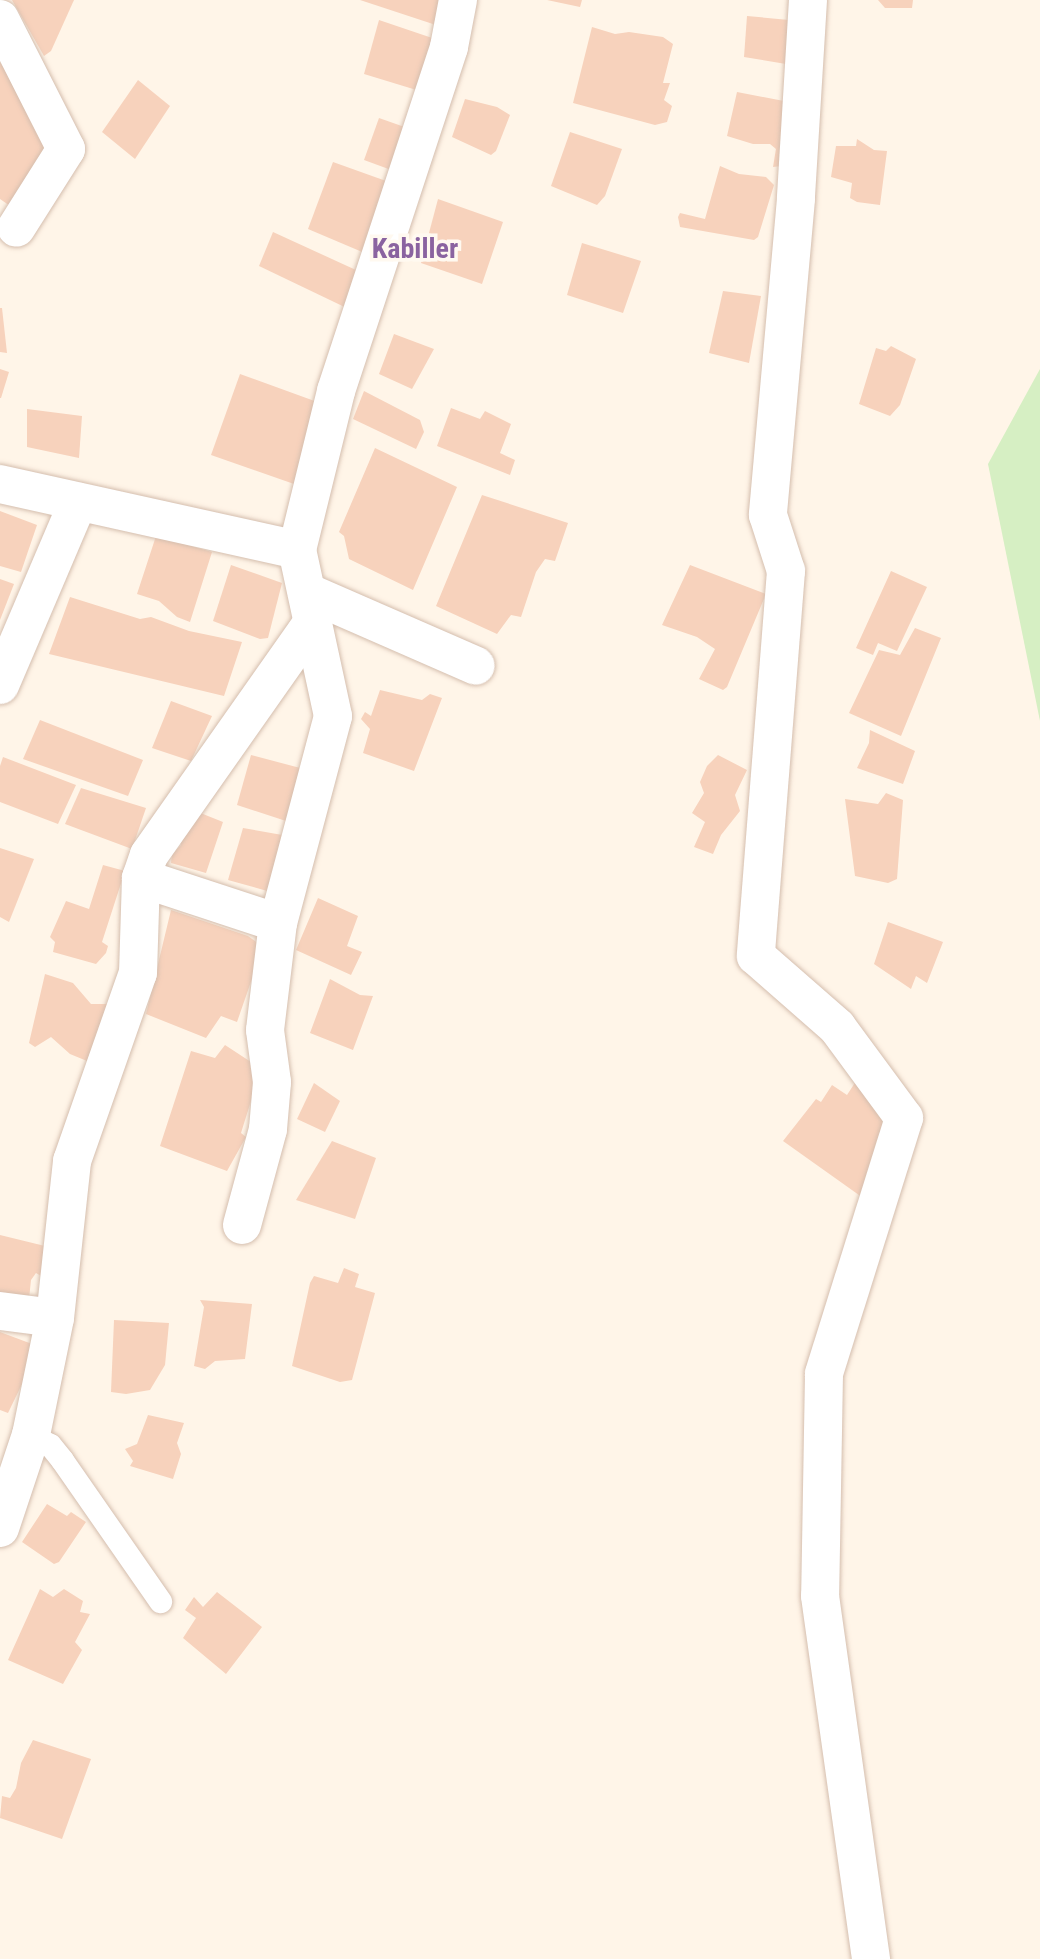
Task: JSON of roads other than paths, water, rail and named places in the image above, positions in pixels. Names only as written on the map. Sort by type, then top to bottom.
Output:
[{"type":"street","points":[[242,1225],[268,1129],[272,1082],[265,1030],[278,923],[333,716],[297,550],[336,391],[449,47],[458,0]]},
{"type":"street","points":[[808,0],[796,199],[768,514],[786,571],[756,956],[837,1027],[905,1118],[824,1374],[820,1596],[871,1959]]},
{"type":"street","points":[[0,19],[66,149],[16,228]]},
{"type":"street","points":[[0,484],[297,550]]},
{"type":"street","points":[[0,685],[78,502]]},
{"type":"street","points":[[310,607],[477,666]]},
{"type":"street","points":[[0,1528],[31,1435],[55,1318],[72,1161],[138,973],[141,878],[149,855],[310,607]]},
{"type":"street","points":[[141,878],[278,923]]},
{"type":"street","points":[[0,1311],[55,1318]]},
{"type":"lane","points":[[31,1435],[50,1445],[160,1601]]},
{"type":"district","name":"Kabiller","points":[[415,249]]}]
